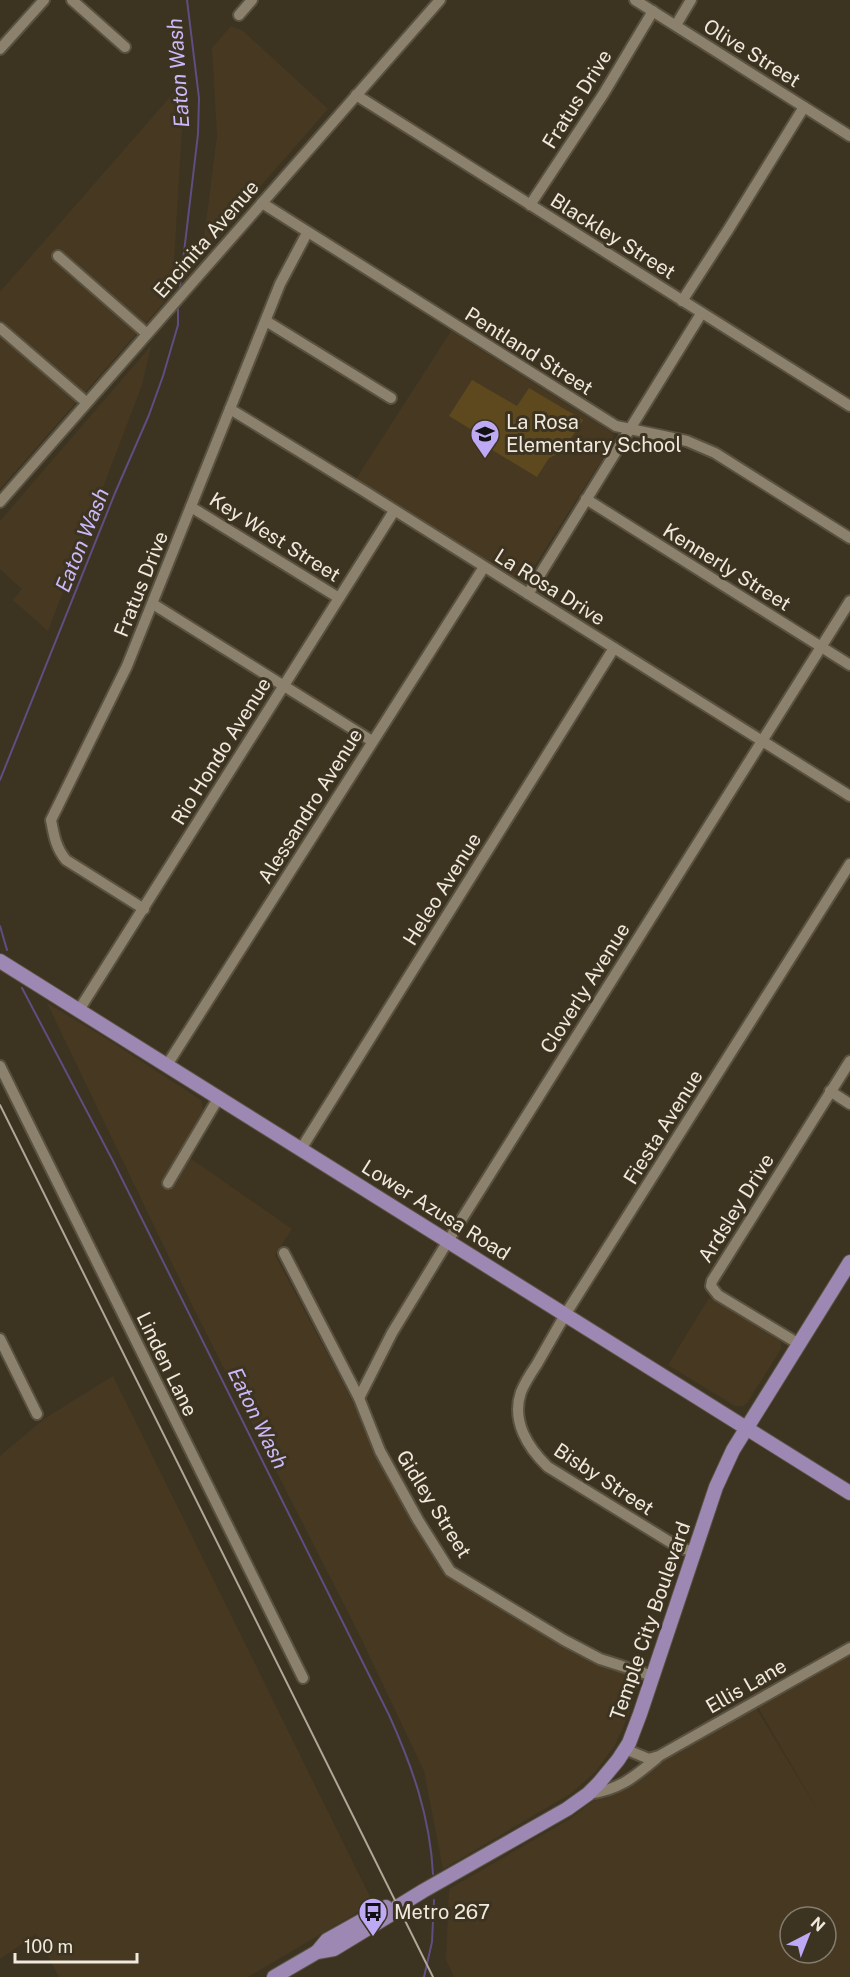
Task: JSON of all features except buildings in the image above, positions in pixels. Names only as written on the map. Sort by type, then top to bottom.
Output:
[{"type":"main road","name":"Lower Azusa Road","points":[[0,961],[850,1493]]},
{"type":"main road","name":"Temple City Boulevard","points":[[274,1977],[317,1952],[327,1940],[387,1907],[397,1907],[567,1809],[588,1794],[618,1760],[640,1714],[723,1470],[850,1262]]},
{"type":"street","points":[[0,49],[44,0]]},
{"type":"street","points":[[72,0],[125,47]]},
{"type":"street","points":[[239,15],[252,0]]},
{"type":"street","name":"Encinita Avenue","points":[[0,502],[440,0]]},
{"type":"street","name":"Olive Street","points":[[635,0],[850,136]]},
{"type":"street","points":[[675,25],[691,0]]},
{"type":"street","name":"Fratus Drive","points":[[530,205],[604,93],[653,11]]},
{"type":"street","name":"Blackley Street","points":[[356,95],[850,406]]},
{"type":"street","points":[[682,301],[729,230],[804,107]]},
{"type":"street","name":"Pentland Street","points":[[262,203],[616,426],[687,441],[715,453],[850,538]]},
{"type":"street","name":"Fratus Drive","points":[[144,909],[66,861],[55,841],[51,820],[114,695],[291,261],[307,232]]},
{"type":"street","points":[[58,256],[146,333]]},
{"type":"street","points":[[528,594],[701,314]]},
{"type":"street","points":[[266,321],[391,398]]},
{"type":"street","points":[[0,328],[86,402]]},
{"type":"street","name":"La Rosa Drive","points":[[230,410],[850,796]]},
{"type":"street","name":"Kennerly Street","points":[[586,498],[850,665]]},
{"type":"street","name":"Key West Street","points":[[192,507],[339,598]]},
{"type":"street","name":"Rio Hondo Avenue","points":[[79,1010],[394,511]]},
{"type":"street","name":"Alessandro Avenue","points":[[167,1065],[484,567]]},
{"type":"street","name":"Cloverly Avenue","points":[[359,1398],[392,1333],[447,1241],[850,602]]},
{"type":"street","points":[[153,604],[372,741]]},
{"type":"street","name":"Heleo Avenue","points":[[301,1149],[614,648]]},
{"type":"street","name":"Fiesta Avenue","points":[[518,1414],[518,1402],[525,1383],[566,1315],[850,864]]},
{"type":"street","name":"Ardsley Drive","points":[[799,1344],[714,1291],[712,1281],[850,1060]]},
{"type":"street","name":"Linden Lane","points":[[0,1066],[303,1677]]},
{"type":"street","points":[[830,1091],[850,1104]]},
{"type":"street","points":[[168,1183],[219,1097]]},
{"type":"street","name":"Gidley Street","points":[[284,1253],[359,1398],[380,1451],[418,1520],[450,1570],[564,1640],[600,1659],[653,1676]]},
{"type":"street","points":[[0,1339],[37,1414]]},
{"type":"street","name":"Bisby Street","points":[[518,1414],[524,1437],[538,1457],[549,1467],[678,1547],[694,1552]]},
{"type":"street","name":"Ellis Lane","points":[[588,1794],[609,1791],[638,1775],[659,1756],[850,1648]]},
{"type":"street","points":[[625,1749],[649,1759],[659,1756]]},
{"type":"shaded area","points":[[231,26],[243,31],[328,109],[202,253],[217,136],[212,48]]},
{"type":"shaded area","points":[[185,80],[172,293],[0,489],[0,292]]},
{"type":"shaded area","name":"La Rosa Elementary School","points":[[451,331],[613,433],[613,442],[527,578],[523,580],[517,580],[356,479]]},
{"type":"shaded area","points":[[151,346],[142,385],[48,631],[13,600],[22,589],[0,569],[0,521]]},
{"type":"shaded area","points":[[472,380],[517,406],[529,388],[583,420],[562,452],[549,458],[537,477],[471,437],[472,430],[449,416]]},
{"type":"shaded area","points":[[47,1003],[201,1100],[203,1109],[180,1151],[292,1229],[275,1255],[441,1569],[577,1655],[632,1676],[638,1683],[629,1714],[615,1745],[596,1771],[570,1794],[443,1869],[424,1771],[359,1634],[194,1309]]},
{"type":"shaded area","points":[[709,1298],[719,1300],[781,1342],[781,1349],[743,1406],[735,1406],[668,1365]]},
{"type":"shaded area","points":[[113,1376],[373,1903],[248,1977],[59,1977],[36,1934],[0,1959],[0,1456],[44,1419]]},
{"type":"shaded area","points":[[850,1656],[850,1977],[454,1977],[446,1960],[449,1889],[570,1819],[590,1803],[756,1708],[821,1816],[758,1707]]},
{"type":"waterway","name":"Eaton Wash","points":[[180,286],[198,134],[199,98],[187,0]]},
{"type":"waterway","name":"Eaton Wash","points":[[0,780],[115,493],[149,415],[178,325],[178,308]]},
{"type":"waterway","name":"Eaton Wash","points":[[0,926],[7,950]]},
{"type":"waterway","name":"Eaton Wash","points":[[22,988],[113,1161],[389,1715],[405,1753],[424,1812],[433,1874]]},
{"type":"waterway","name":"Eaton Wash","points":[[424,1977],[432,1942],[434,1900]]},
{"type":"railway","points":[[0,1105],[433,1977]]},
{"type":"place","name":"La Rosa Elementary School","points":[[485,460]]},
{"type":"place","name":"Metro 267","points":[[373,1938]]}]
